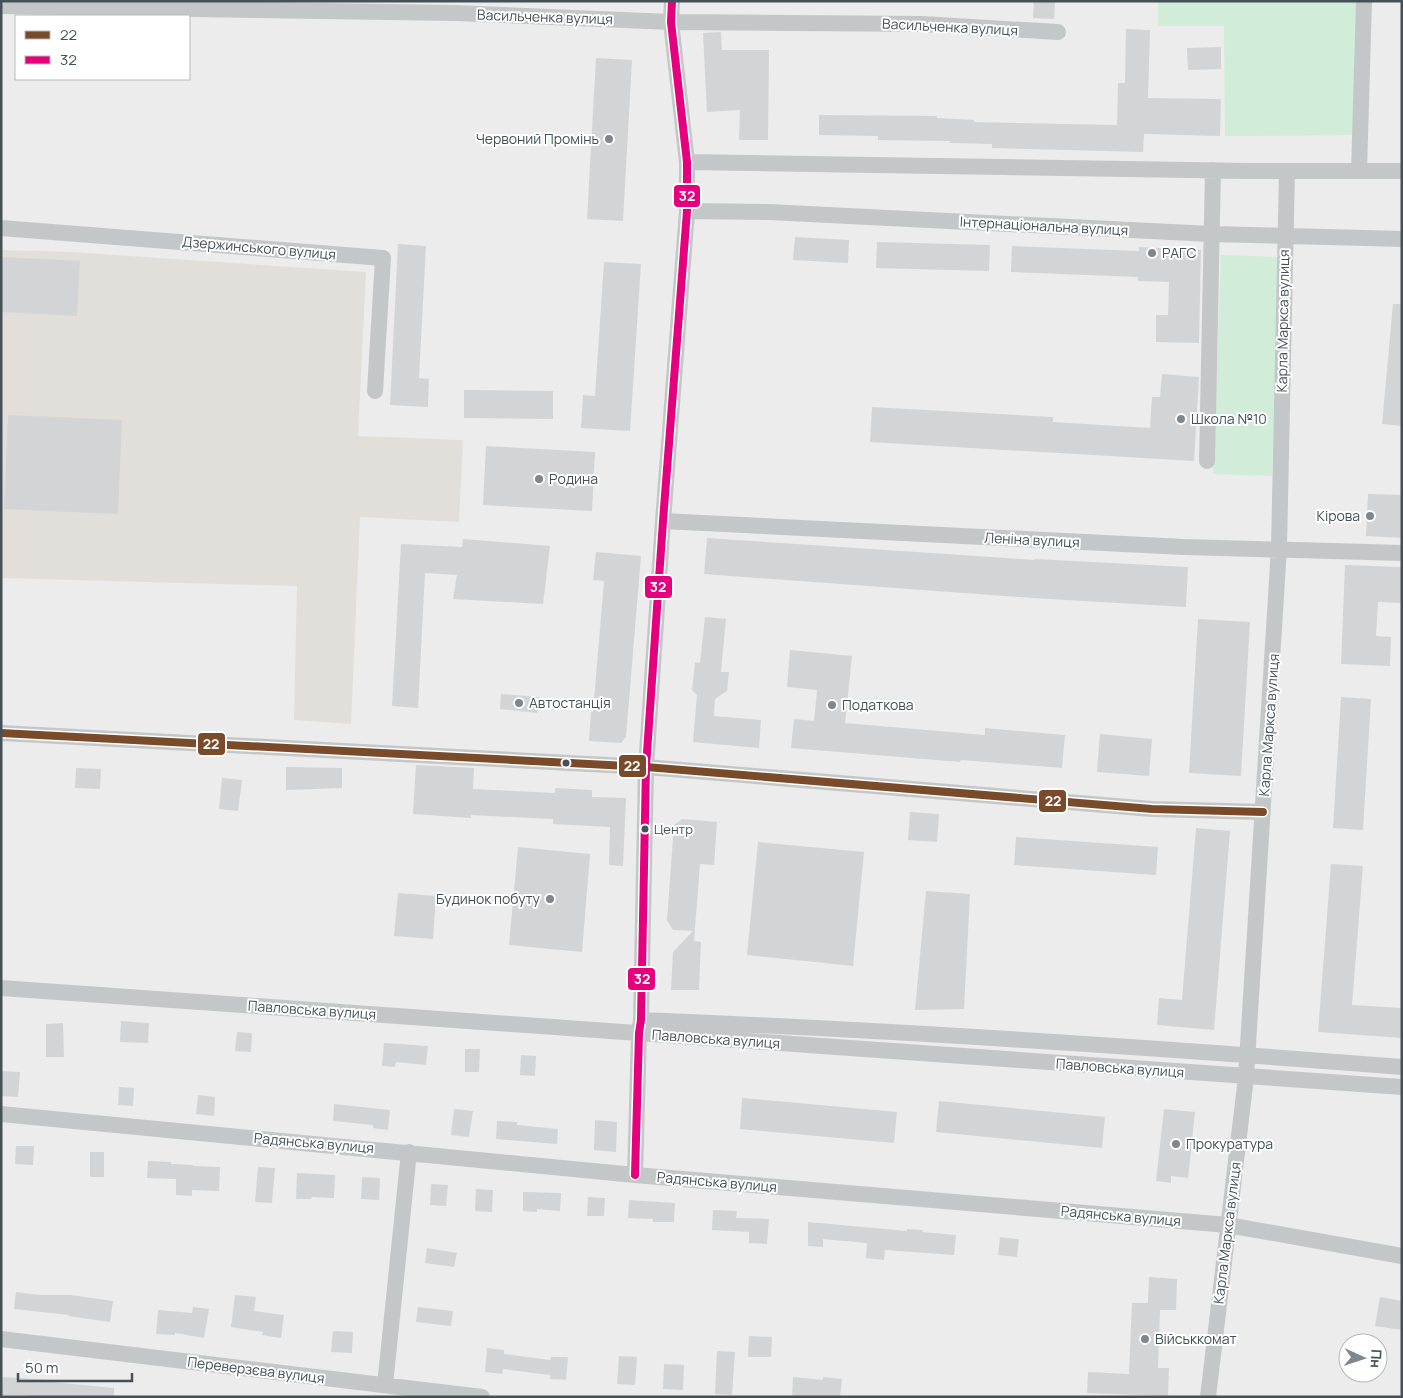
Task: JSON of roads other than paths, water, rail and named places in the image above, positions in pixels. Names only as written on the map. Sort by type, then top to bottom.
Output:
[{"type":"street","points":[[635,1175],[646,767],[687,211],[687,162],[671,22],[672,1]]},
{"type":"street","points":[[1359,171],[1364,1]]},
{"type":"street","name":"Васильченка вулиця","points":[[1,6],[455,13],[671,22],[922,24],[1058,32]]},
{"type":"street","points":[[687,162],[1402,171]]},
{"type":"street","points":[[1207,461],[1213,170]]},
{"type":"street","name":"Карла Маркса вулиця","points":[[1208,1397],[1248,1055],[1279,548],[1287,171]]},
{"type":"street","name":"Інтернаціональна вулиця","points":[[687,211],[769,212],[1211,234],[1402,239]]},
{"type":"street","name":"Дзержинського вулиця","points":[[1,228],[383,258],[375,392]]},
{"type":"street","name":"Леніна вулиця","points":[[663,521],[1184,547],[1279,548],[1402,553]]},
{"type":"street","points":[[1,733],[646,767],[1152,809],[1263,812]]},
{"type":"street","name":"Павловська вулиця","points":[[1,988],[640,1026],[1246,1077],[1402,1087]]},
{"type":"street","name":"Павловська вулиця","points":[[640,1026],[842,1028],[1402,1067]]},
{"type":"street","name":"Радянська вулиця","points":[[1,1114],[635,1175],[1228,1225],[1402,1256]]},
{"type":"street","points":[[385,1385],[409,1152]]},
{"type":"street","name":"Переверзєва вулиця","points":[[1,1339],[482,1397]]},
{"type":"place","name":"Червоний Промінь","points":[[609,139]]},
{"type":"place","name":"РАГС","points":[[1152,253]]},
{"type":"place","name":"Школа №10","points":[[1181,419]]},
{"type":"place","name":"Родина","points":[[539,479]]},
{"type":"place","name":"Кірова","points":[[1370,516]]},
{"type":"place","name":"Автостанція","points":[[519,703]]},
{"type":"place","name":"Податкова","points":[[832,705]]},
{"type":"place","name":"Центр","points":[[645,829]]},
{"type":"place","name":"Будинок побуту","points":[[550,899]]},
{"type":"place","name":"Прокуратура","points":[[1176,1144]]},
{"type":"place","name":"Військкомат","points":[[1145,1339]]}]
